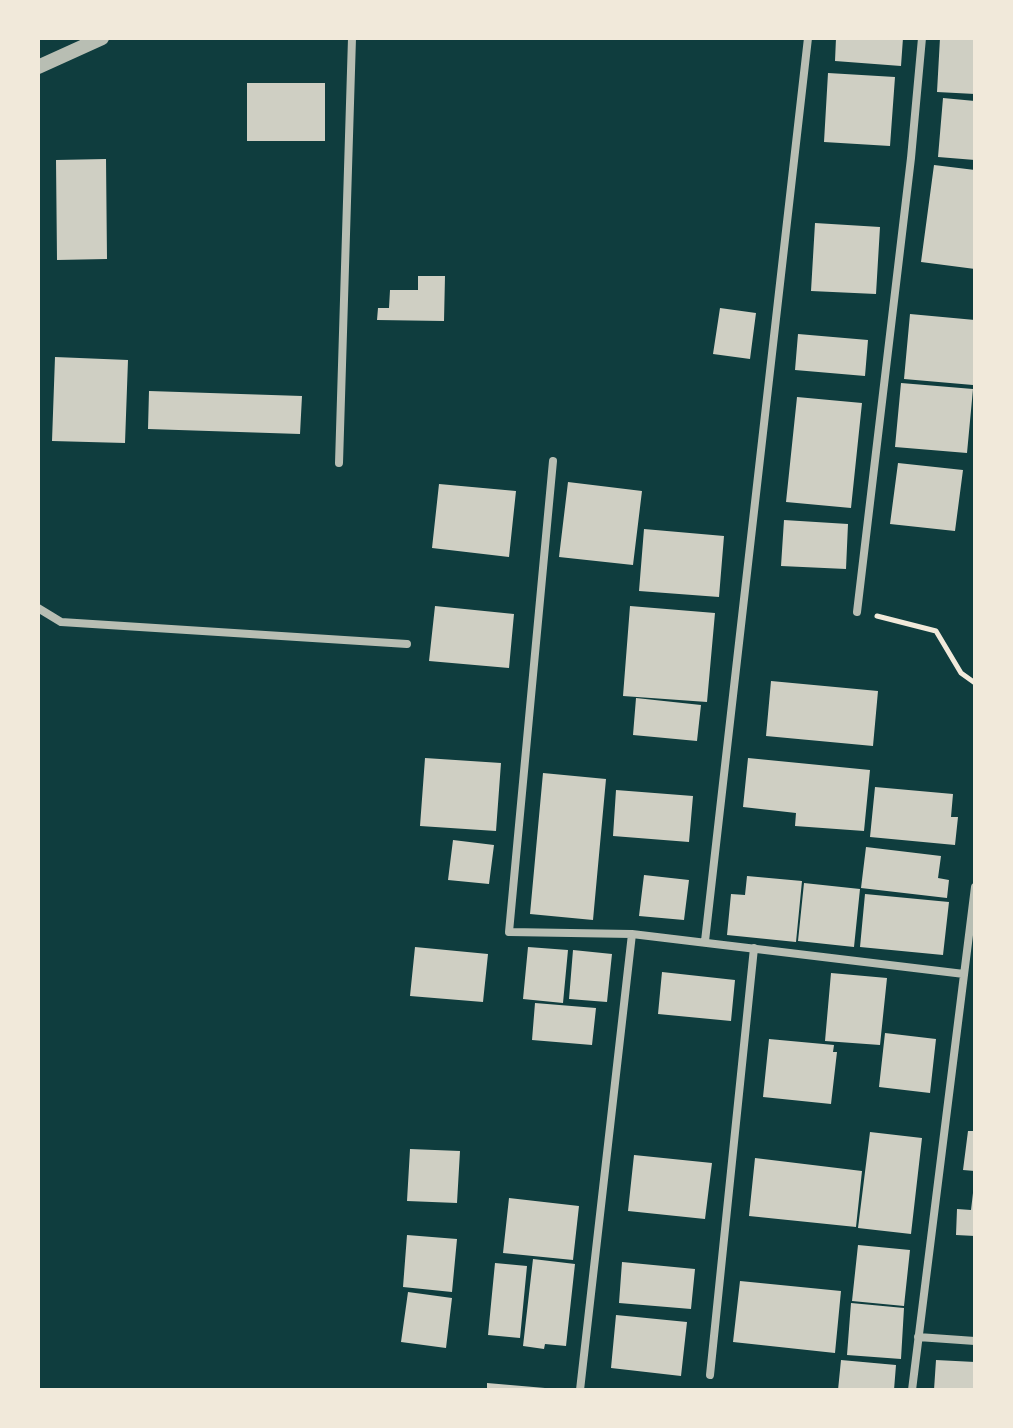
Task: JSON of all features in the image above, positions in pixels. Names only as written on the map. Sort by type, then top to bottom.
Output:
[{"type":"street","points":[[38,67],[102,38]]},
{"type":"street","points":[[339,463],[352,38]]},
{"type":"street","points":[[705,941],[808,38]]},
{"type":"street","points":[[857,612],[911,158],[922,38]]},
{"type":"street","points":[[553,461],[509,932],[632,934],[964,974]]},
{"type":"street","points":[[38,608],[61,622],[407,644]]},
{"type":"street","points":[[912,1390],[975,887]]},
{"type":"street","points":[[580,1390],[632,934]]},
{"type":"street","points":[[710,1375],[754,948]]},
{"type":"street","points":[[918,1337],[975,1341]]},
{"type":"path","points":[[857,612],[936,631],[961,673],[975,683]]},
{"type":"building","points":[[836,38],[903,38],[901,66],[835,61]]},
{"type":"building","points":[[940,38],[975,38],[975,94],[937,92]]},
{"type":"building","points":[[828,73],[895,77],[890,146],[824,142]]},
{"type":"building","points":[[247,83],[325,83],[325,141],[247,141]]},
{"type":"building","points":[[943,98],[975,101],[975,160],[938,157]]},
{"type":"building","points":[[106,159],[107,259],[57,260],[56,160]]},
{"type":"building","points":[[934,165],[975,170],[975,269],[921,262]]},
{"type":"building","points":[[815,223],[880,227],[876,294],[811,291]]},
{"type":"building","points":[[418,276],[445,276],[444,321],[377,320],[378,308],[389,308],[390,290],[418,290]]},
{"type":"building","points":[[720,308],[756,313],[750,359],[713,354]]},
{"type":"building","points":[[910,314],[975,320],[973,385],[904,379]]},
{"type":"building","points":[[798,334],[868,340],[865,376],[795,370]]},
{"type":"building","points":[[55,357],[128,360],[125,443],[52,441]]},
{"type":"building","points":[[901,383],[973,389],[967,453],[895,447]]},
{"type":"building","points":[[149,391],[302,396],[300,434],[148,429]]},
{"type":"building","points":[[797,397],[862,403],[851,508],[786,502]]},
{"type":"building","points":[[898,463],[963,470],[955,531],[890,524]]},
{"type":"building","points":[[568,482],[642,491],[633,565],[559,557]]},
{"type":"building","points":[[439,484],[516,491],[509,557],[432,548]]},
{"type":"building","points":[[784,520],[848,524],[846,569],[781,566]]},
{"type":"building","points":[[644,529],[724,536],[719,597],[639,591]]},
{"type":"building","points":[[435,606],[514,614],[509,668],[429,661]]},
{"type":"building","points":[[630,606],[715,613],[707,702],[623,696]]},
{"type":"building","points":[[771,681],[878,691],[873,746],[766,736]]},
{"type":"building","points":[[636,698],[701,705],[697,741],[633,735]]},
{"type":"building","points":[[425,758],[501,763],[496,831],[420,826]]},
{"type":"building","points":[[748,758],[870,770],[864,831],[795,826],[796,813],[743,807]]},
{"type":"building","points":[[543,773],[606,779],[593,920],[530,914]]},
{"type":"building","points":[[875,787],[953,794],[951,817],[958,817],[955,845],[870,837]]},
{"type":"building","points":[[616,790],[693,796],[689,842],[613,836]]},
{"type":"building","points":[[453,840],[494,845],[489,884],[448,880]]},
{"type":"building","points":[[866,847],[941,856],[938,878],[949,880],[947,898],[861,888]]},
{"type":"building","points":[[644,875],[689,880],[684,920],[639,916]]},
{"type":"building","points":[[747,876],[802,881],[796,942],[727,935],[731,894],[745,895]]},
{"type":"building","points":[[804,883],[860,889],[854,947],[798,941]]},
{"type":"building","points":[[865,894],[949,902],[943,955],[860,947]]},
{"type":"building","points":[[415,947],[488,954],[483,1002],[410,996]]},
{"type":"building","points":[[528,947],[568,950],[563,1003],[523,999]]},
{"type":"building","points":[[573,950],[612,954],[607,1002],[569,999]]},
{"type":"building","points":[[662,972],[735,980],[731,1021],[658,1014]]},
{"type":"building","points":[[831,973],[887,978],[880,1045],[825,1041]]},
{"type":"building","points":[[535,1003],[596,1008],[592,1045],[532,1040]]},
{"type":"building","points":[[885,1033],[936,1039],[930,1093],[879,1087]]},
{"type":"building","points":[[769,1039],[834,1045],[833,1052],[837,1052],[831,1104],[763,1097]]},
{"type":"building","points":[[968,1131],[975,1131],[975,1171],[963,1170]]},
{"type":"building","points":[[870,1132],[922,1138],[911,1234],[858,1228]]},
{"type":"building","points":[[410,1149],[460,1151],[457,1203],[407,1201]]},
{"type":"building","points":[[634,1155],[712,1163],[705,1219],[628,1211]]},
{"type":"building","points":[[755,1158],[862,1171],[856,1227],[749,1216]]},
{"type":"building","points":[[973,1193],[975,1236],[956,1235],[957,1209],[971,1210]]},
{"type":"building","points":[[509,1198],[579,1206],[573,1260],[503,1253]]},
{"type":"building","points":[[407,1235],[457,1239],[452,1292],[403,1287]]},
{"type":"building","points":[[858,1245],[910,1250],[904,1306],[852,1301]]},
{"type":"building","points":[[533,1259],[575,1264],[566,1346],[545,1344],[544,1349],[523,1346]]},
{"type":"building","points":[[622,1262],[695,1269],[691,1309],[619,1303]]},
{"type":"building","points":[[495,1263],[527,1266],[520,1338],[488,1335]]},
{"type":"building","points":[[740,1281],[841,1291],[835,1353],[733,1342]]},
{"type":"building","points":[[408,1292],[452,1298],[446,1348],[401,1342]]},
{"type":"building","points":[[851,1303],[904,1308],[901,1359],[847,1355]]},
{"type":"building","points":[[616,1315],[687,1322],[681,1376],[611,1368]]},
{"type":"building","points":[[841,1360],[896,1365],[894,1390],[838,1390]]},
{"type":"building","points":[[936,1360],[975,1362],[975,1390],[934,1390]]},
{"type":"building","points":[[487,1383],[545,1388],[545,1390],[487,1390]]}]
